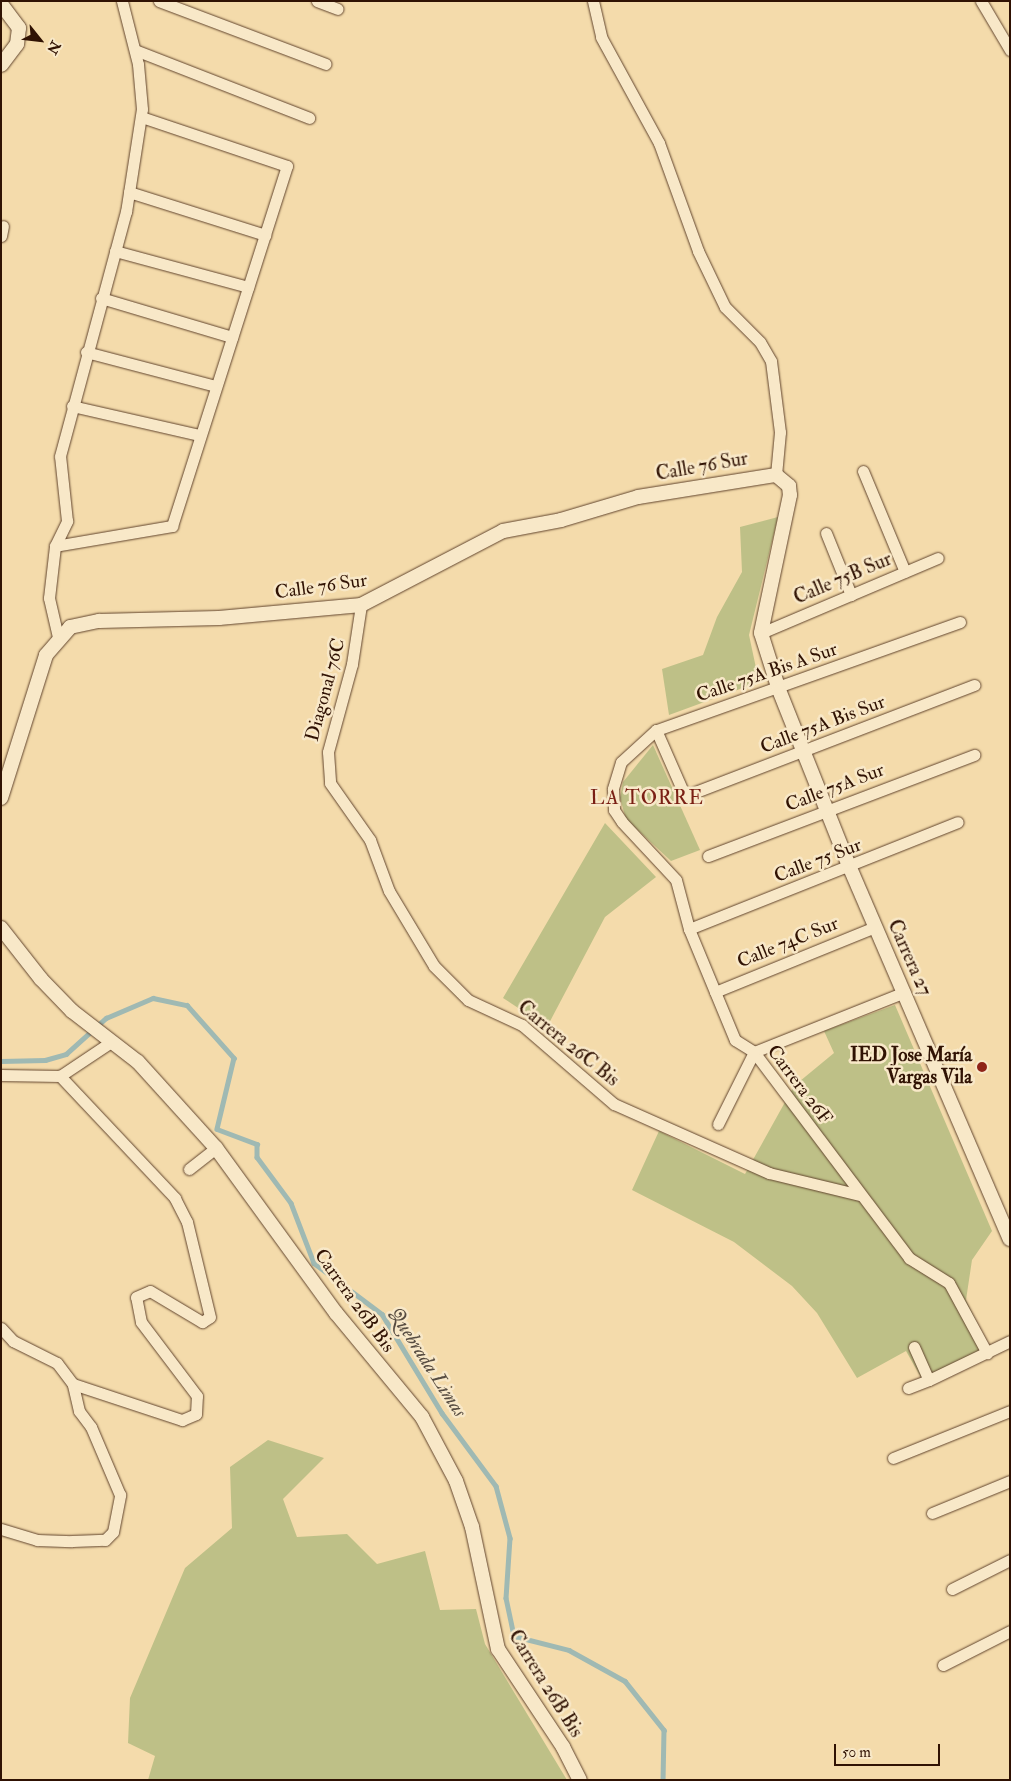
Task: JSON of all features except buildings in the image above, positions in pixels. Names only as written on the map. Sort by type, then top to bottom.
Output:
[{"type":"street","points":[[1,798],[30,698],[58,637],[48,598],[55,546],[67,520],[60,456],[129,192],[141,116],[135,50],[122,1]]},
{"type":"street","points":[[159,1],[326,64]]},
{"type":"street","points":[[317,1],[338,9]]},
{"type":"street","points":[[593,1],[601,37],[659,143],[698,251],[725,307],[772,361],[780,432],[776,475]]},
{"type":"street","points":[[981,1],[1010,50]]},
{"type":"street","points":[[988,14],[994,1]]},
{"type":"street","points":[[1,4],[19,28],[17,44],[1,66]]},
{"type":"street","points":[[135,50],[309,118]]},
{"type":"street","points":[[55,546],[172,526],[287,166],[141,116]]},
{"type":"street","points":[[129,192],[265,235]]},
{"type":"street","points":[[114,251],[248,287]]},
{"type":"street","points":[[101,298],[232,337]]},
{"type":"street","points":[[86,352],[216,386]]},
{"type":"street","points":[[72,406],[200,435]]},
{"type":"street","points":[[863,471],[905,572]]},
{"type":"street","name":"Calle 76 Sur","points":[[58,637],[70,627],[99,620],[219,618],[361,605],[503,531],[562,520],[638,497],[776,475],[789,486],[790,495],[761,633]]},
{"type":"street","points":[[826,533],[852,595]]},
{"type":"street","name":"Calle 75B Sur","points":[[761,633],[938,558]]},
{"type":"street","name":"Diagonal 76C","points":[[330,783],[328,752],[354,655],[361,605]]},
{"type":"street","name":"Calle 75A Bis A Sur","points":[[613,789],[621,762],[656,730],[779,690],[960,622]]},
{"type":"street","name":"Carrera 27","points":[[761,633],[779,690],[805,751],[850,868],[1010,1239]]},
{"type":"street","name":"Calle 75A Bis Sur","points":[[656,730],[685,796],[974,685]]},
{"type":"street","name":"Calle 75A Sur","points":[[708,856],[974,755]]},
{"type":"street","name":"Carrera 26C Bis","points":[[330,783],[370,840],[408,928],[434,966],[468,1000],[522,1025],[588,1086],[650,1124],[769,1173],[860,1195]]},
{"type":"street","name":"Carrera 26F","points":[[613,789],[614,810],[622,822],[676,880],[689,929],[735,1040],[754,1052],[909,1258],[949,1283],[986,1353]]},
{"type":"street","name":"Calle 75 Sur","points":[[689,929],[850,868],[958,822]]},
{"type":"street","name":"Calle 74C Sur","points":[[714,992],[875,927]]},
{"type":"street","name":"Carrera 26B Bis","points":[[1,928],[40,979],[87,1023],[138,1062],[216,1148],[336,1313],[422,1417],[456,1481],[472,1527],[498,1649],[564,1746],[580,1780]]},
{"type":"street","points":[[718,1124],[754,1052],[905,992]]},
{"type":"street","points":[[1,1075],[60,1076],[106,1038]]},
{"type":"street","points":[[60,1076],[175,1198],[187,1222],[210,1317],[202,1322],[150,1290],[136,1297],[141,1322],[197,1396],[196,1414],[182,1420],[73,1384]]},
{"type":"street","points":[[189,1169],[216,1148]]},
{"type":"street","points":[[1,1328],[13,1341],[57,1363],[73,1384],[79,1411],[91,1427],[120,1495],[113,1532],[105,1540],[36,1540],[1,1529]]},
{"type":"street","points":[[908,1388],[1010,1342]]},
{"type":"street","points":[[914,1347],[929,1380]]},
{"type":"street","points":[[893,1458],[1010,1411]]},
{"type":"street","points":[[932,1513],[1010,1481]]},
{"type":"street","points":[[952,1589],[1010,1560]]},
{"type":"street","points":[[943,1666],[1010,1631]]},
{"type":"green space","points":[[778,517],[749,635],[759,682],[669,715],[662,669],[703,655],[717,617],[742,572],[740,527]]},
{"type":"green space","points":[[653,745],[700,850],[671,861],[626,819],[620,798],[623,782]]},
{"type":"green space","points":[[605,823],[656,877],[605,917],[547,1027],[503,998]]},
{"type":"green space","points":[[895,1005],[992,1231],[972,1260],[966,1300],[988,1346],[923,1381],[906,1351],[857,1378],[817,1313],[792,1286],[734,1242],[632,1190],[659,1131],[745,1174],[794,1086],[834,1053],[824,1031]]},
{"type":"green space","points":[[268,1440],[324,1458],[283,1499],[297,1537],[347,1534],[377,1564],[425,1551],[440,1610],[476,1609],[485,1644],[567,1780],[148,1780],[155,1756],[128,1743],[130,1698],[185,1568],[232,1528],[230,1467]]},
{"type":"waterway","name":"Quebrada Limas","points":[[1,1061],[45,1060],[66,1054],[106,1018],[153,998],[187,1005],[234,1058],[217,1129],[257,1144],[257,1157],[291,1203],[314,1263],[382,1314],[442,1413],[496,1486],[510,1538],[506,1598],[514,1636],[569,1650],[625,1681],[664,1730],[663,1780]]},
{"type":"place","name":"IED Jose María Vargas Vila","points":[[982,1067]]},
{"type":"district","name":"LA TORRE","points":[[647,797]]}]
